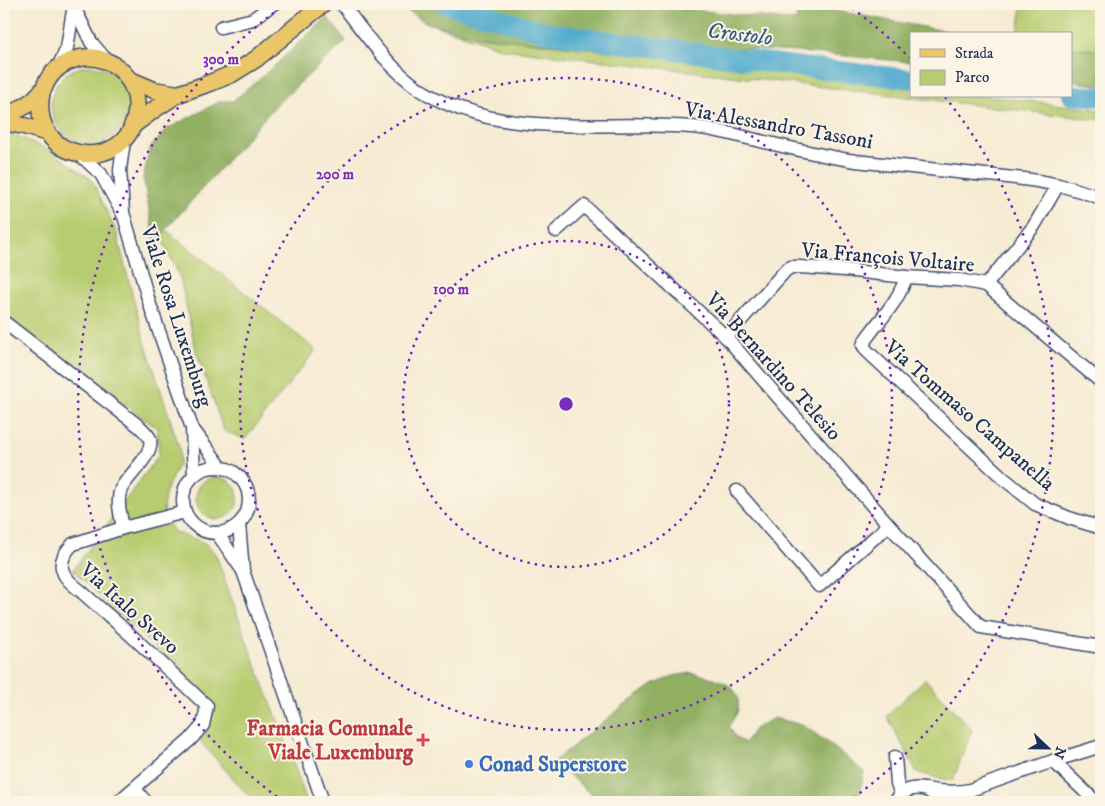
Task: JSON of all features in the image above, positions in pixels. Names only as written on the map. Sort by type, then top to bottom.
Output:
[{"type":"main road","points":[[42,91],[41,117],[48,133],[58,144],[78,153],[104,152],[119,144],[129,132],[155,109],[178,94],[232,74],[256,59],[323,4]]},
{"type":"main road","points":[[4,116],[21,109],[42,91],[51,75],[64,64],[78,59],[94,58],[109,62],[120,69],[133,88],[137,107],[129,132]]},
{"type":"main road","points":[[128,79],[154,90],[178,94]]},
{"type":"main road","points":[[4,122],[48,133]]},
{"type":"street","points":[[221,27],[253,19],[273,4]]},
{"type":"street","name":"Via Alessandro Tassoni","points":[[342,4],[372,43],[398,72],[421,90],[448,105],[499,120],[575,126],[701,128],[818,154],[854,160],[1020,179],[1058,185],[1101,198]]},
{"type":"street","points":[[74,6],[91,42],[109,62]]},
{"type":"street","points":[[58,69],[67,48],[74,6]]},
{"type":"street","name":"Viale Rosa Luxemburg","points":[[129,132],[122,154],[120,170],[124,216],[150,305],[192,428],[194,475],[183,494],[185,512]]},
{"type":"street","name":"Viale Rosa Luxemburg","points":[[78,153],[101,174],[124,216]]},
{"type":"street","points":[[986,285],[1034,226],[1058,185]]},
{"type":"street","name":"Via Bernardino Telesio","points":[[556,231],[584,206],[726,337],[981,627],[1101,647]]},
{"type":"street","name":"Via François Voltaire","points":[[726,337],[786,270],[791,267],[959,280],[986,285],[1101,382]]},
{"type":"street","name":"Via Tommaso Campanella","points":[[906,277],[898,296],[863,345],[867,352],[1003,478],[1035,504],[1069,518],[1101,528]]},
{"type":"street","points":[[4,322],[146,432],[150,444],[149,451],[119,495],[123,528],[185,512],[200,529],[208,532],[225,532],[239,524]]},
{"type":"street","name":"Viale Rosa Luxemburg","points":[[192,428],[221,467],[228,468],[236,473],[248,488],[249,507],[246,516],[239,524]]},
{"type":"street","points":[[194,475],[202,469],[221,467]]},
{"type":"street","points":[[737,492],[820,586],[890,525]]},
{"type":"street","points":[[239,524],[243,571],[323,802]]},
{"type":"street","name":"Via Italo Svevo","points":[[118,802],[190,740],[203,725],[207,706],[142,644],[68,580],[63,573],[61,566],[63,558],[73,544],[123,528]]},
{"type":"street","points":[[217,533],[243,571]]},
{"type":"street","points":[[941,802],[931,792],[919,789],[906,779],[895,757],[898,799],[919,789],[942,792],[970,790],[1101,746]]},
{"type":"street","points":[[1053,761],[1096,802]]},
{"type":"street","points":[[135,789],[146,802]]},
{"type":"street","points":[[954,802],[970,790]]},
{"type":"green space","points":[[397,4],[640,4],[796,21],[798,4],[951,32],[910,32],[910,62],[716,47],[579,32],[578,47],[479,36],[425,22]]},
{"type":"green space","points":[[1022,4],[1101,4],[1101,50],[1072,48],[1072,32],[1018,32]]},
{"type":"green space","points":[[327,17],[346,41],[277,104],[155,242],[143,177],[150,148],[167,129],[221,101],[233,101]]},
{"type":"green space","points":[[425,22],[479,36],[910,87],[910,97],[503,49]]},
{"type":"green space","points":[[1072,48],[1101,50],[1101,86],[1072,81]]},
{"type":"green space","points":[[82,66],[98,66],[112,72],[123,83],[129,97],[129,113],[123,127],[112,138],[98,144],[82,144],[68,138],[57,127],[51,113],[51,97],[57,83],[68,72]]},
{"type":"green space","points":[[916,98],[1005,98],[1101,110],[1101,120]]},
{"type":"green space","points":[[4,135],[17,136],[53,152],[92,180],[116,231],[144,339],[180,450],[179,463],[166,490],[163,508],[167,522],[175,532],[199,540],[207,545],[216,555],[307,802],[253,801],[199,740],[205,735],[215,705],[73,570],[159,455],[157,428],[4,315]]},
{"type":"green space","points":[[166,230],[316,350],[245,439],[224,431],[196,351],[180,277],[160,236]]},
{"type":"green space","points":[[221,477],[229,480],[235,486],[238,498],[235,510],[229,516],[213,519],[205,516],[199,510],[196,494],[199,486],[205,480]]},
{"type":"green space","points":[[691,673],[725,683],[737,695],[737,713],[729,726],[736,738],[745,743],[754,729],[774,718],[803,725],[864,772],[860,793],[852,802],[599,802],[554,761],[653,685],[673,676]]},
{"type":"green space","points":[[925,679],[972,730],[953,780],[936,778],[917,772],[887,716]]},
{"type":"waterway","name":"Crostolo","points":[[446,4],[550,33],[801,67],[910,79]]},
{"type":"waterway","name":"Crostolo","points":[[1072,95],[1101,97]]},
{"type":"place","name":"Farmacia Comunale Viale Luxemburg","points":[[423,740]]},
{"type":"place","name":"Conad Superstore","points":[[469,764]]}]
